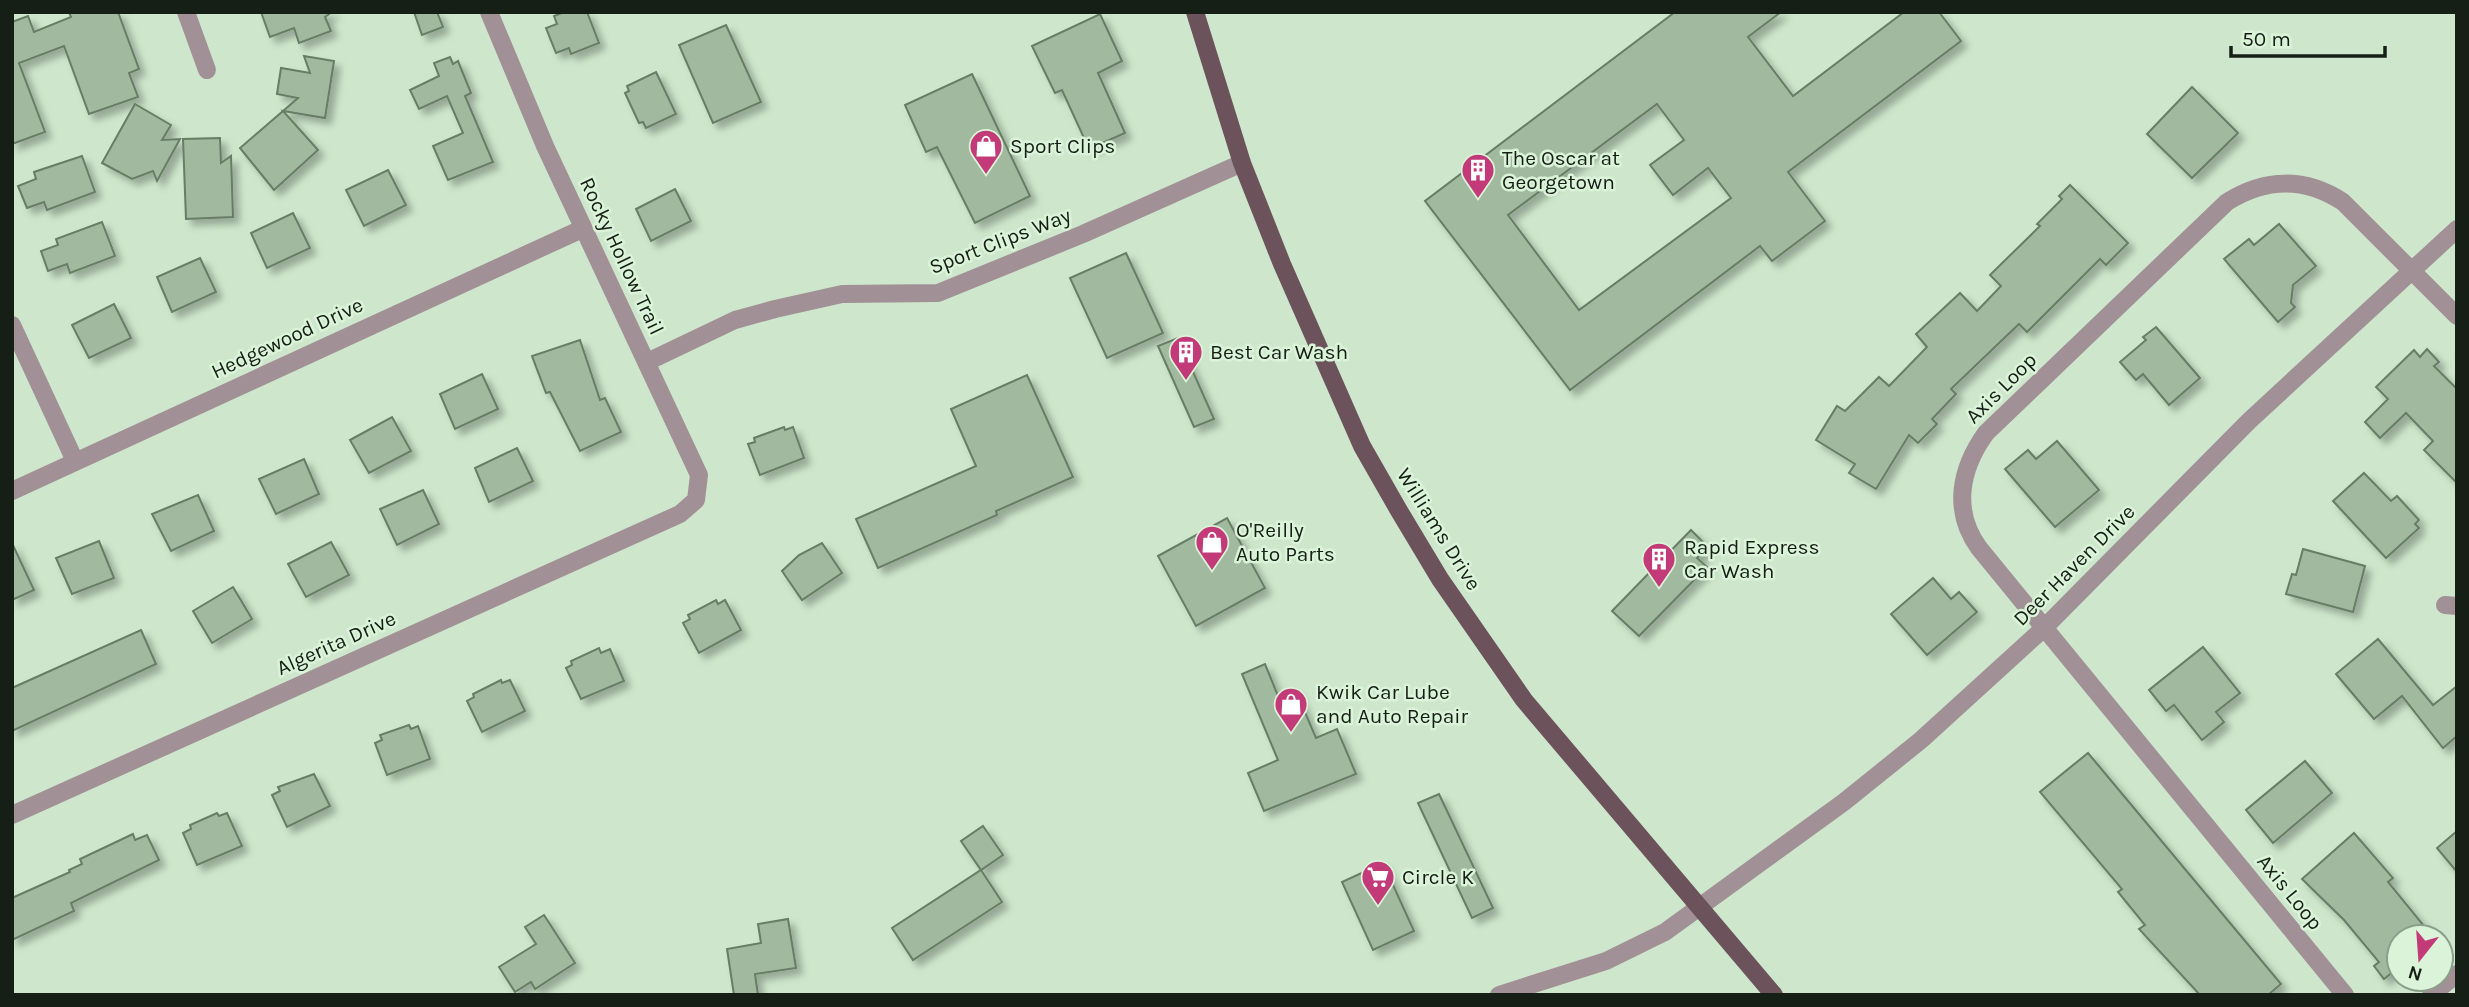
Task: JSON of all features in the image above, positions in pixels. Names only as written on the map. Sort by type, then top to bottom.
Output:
[{"type":"main road","name":"Williams Drive","points":[[1195,12],[1242,163],[1282,264],[1362,446],[1440,579],[1524,700],[1774,995]]},
{"type":"street","points":[[186,12],[207,70]]},
{"type":"street","name":"Rocky Hollow Trail","points":[[489,12],[582,229],[699,475],[696,500],[680,514]]},
{"type":"street","name":"Sport Clips Way","points":[[647,362],[735,320],[775,309],[842,294],[938,293],[1083,234],[1242,163]]},
{"type":"street","name":"Axis Loop","points":[[2345,995],[1979,548],[1965,522],[1962,489],[1969,461],[1986,433],[2214,214],[2242,193],[2285,183],[2301,184],[2332,195],[2457,316]]},
{"type":"street","name":"Hedgewood Drive","points":[[12,491],[582,229]]},
{"type":"street","name":"Deer Haven Drive","points":[[1499,995],[1628,951],[1665,932],[1833,810],[1921,740],[2044,628],[2249,421],[2457,229]]},
{"type":"street","points":[[12,325],[75,461]]},
{"type":"street","name":"Algerita Drive","points":[[12,815],[680,514]]},
{"type":"street","points":[[2431,995],[2457,974]]},
{"type":"building","points":[[69,12],[118,12],[139,69],[129,73],[138,97],[89,114],[64,46],[19,63],[45,132],[12,144],[12,22],[28,16],[34,32],[71,17]]},
{"type":"building","points":[[261,12],[332,12],[325,17],[331,31],[299,43],[294,28],[270,37]]},
{"type":"building","points":[[414,12],[437,12],[443,27],[422,35]]},
{"type":"building","points":[[564,12],[587,12],[599,43],[571,54],[569,48],[556,53],[546,28],[557,24],[554,16]]},
{"type":"building","name":"The Oscar at Georgetown","points":[[1675,12],[1781,12],[1748,37],[1793,96],[1904,12],[1939,12],[1961,41],[1788,172],[1825,221],[1772,261],[1760,246],[1570,390],[1425,201]],"holes":[[[1657,104],[1684,140],[1650,165],[1673,195],[1708,168],[1731,198],[1579,310],[1508,215]]]},
{"type":"building","points":[[1100,14],[1122,61],[1098,73],[1125,133],[1089,149],[1062,90],[1055,93],[1032,46]]},
{"type":"building","points":[[726,25],[761,102],[713,123],[679,45]]},
{"type":"building","points":[[304,56],[334,61],[325,118],[283,111],[318,150],[274,190],[240,148],[298,98],[277,94],[281,68],[310,73]]},
{"type":"building","points":[[450,57],[453,64],[458,61],[471,93],[465,96],[493,162],[448,180],[433,146],[463,133],[447,96],[419,109],[410,90],[439,76],[434,63]]},
{"type":"building","points":[[656,72],[676,114],[646,128],[643,122],[639,123],[625,93],[629,91],[627,86]]},
{"type":"building","points":[[972,74],[1030,196],[975,223],[937,147],[926,152],[905,105]]},
{"type":"building","points":[[2192,87],[2238,133],[2192,178],[2147,134]]},
{"type":"building","points":[[135,104],[171,125],[162,140],[180,139],[157,181],[153,171],[132,179],[102,163]]},
{"type":"building","points":[[220,138],[221,163],[231,156],[233,217],[186,219],[183,139]]},
{"type":"building","points":[[82,156],[95,192],[47,210],[44,202],[27,208],[18,186],[36,179],[34,172]]},
{"type":"building","points":[[388,170],[406,205],[364,226],[346,190]]},
{"type":"building","points":[[2070,185],[2128,243],[2106,265],[2100,259],[2027,332],[2019,324],[1951,389],[1956,394],[1932,419],[1937,424],[1918,443],[1909,435],[1876,489],[1849,473],[1855,464],[1816,440],[1837,406],[1845,411],[1879,377],[1889,386],[1927,347],[1916,334],[1960,293],[1977,311],[2001,286],[1990,275],[2040,226],[2037,224],[2062,199],[2059,196]]},
{"type":"building","points":[[675,189],[691,221],[651,241],[636,209]]},
{"type":"building","points":[[293,213],[310,248],[267,268],[251,233]]},
{"type":"building","points":[[102,222],[115,256],[70,273],[67,264],[48,271],[41,251],[58,245],[56,239]]},
{"type":"building","points":[[2279,224],[2316,266],[2293,285],[2291,303],[2295,307],[2278,322],[2224,259],[2249,239],[2254,245]]},
{"type":"building","points":[[1126,253],[1163,333],[1107,358],[1070,278]]},
{"type":"building","points":[[200,258],[216,292],[172,312],[157,277]]},
{"type":"building","points":[[114,304],[131,338],[89,358],[72,325]]},
{"type":"building","points":[[2156,327],[2200,378],[2169,405],[2143,374],[2136,380],[2120,362],[2146,340],[2143,337]]},
{"type":"building","name":"Best Car Wash","points":[[1178,338],[1214,419],[1194,427],[1158,346]]},
{"type":"building","points":[[580,340],[600,400],[605,398],[621,432],[580,451],[550,392],[546,393],[532,356]]},
{"type":"building","points":[[2427,349],[2439,362],[2434,366],[2457,389],[2457,483],[2424,450],[2433,441],[2406,413],[2380,438],[2365,422],[2388,399],[2376,387],[2414,350],[2420,357]]},
{"type":"building","points":[[482,374],[498,409],[455,429],[440,394]]},
{"type":"building","points":[[1027,375],[1073,477],[996,511],[997,515],[878,568],[856,519],[976,466],[951,409]]},
{"type":"building","points":[[392,417],[411,451],[369,473],[350,440]]},
{"type":"building","points":[[784,427],[785,430],[793,427],[804,458],[760,475],[748,444],[755,442],[754,438]]},
{"type":"building","points":[[2057,441],[2099,490],[2055,527],[2005,469],[2028,450],[2036,459]]},
{"type":"building","points":[[517,448],[533,481],[489,502],[475,468]]},
{"type":"building","points":[[304,459],[319,494],[276,514],[259,479]]},
{"type":"building","points":[[2364,473],[2391,501],[2397,496],[2419,520],[2415,524],[2419,528],[2386,558],[2333,501]]},
{"type":"building","points":[[423,490],[439,524],[397,545],[380,509]]},
{"type":"building","points":[[198,495],[214,531],[171,551],[152,514]]},
{"type":"building","name":"O'Reilly Auto Parts","points":[[1227,518],[1265,588],[1196,626],[1158,556]]},
{"type":"building","name":"Rapid Express Car Wash","points":[[1691,530],[1708,547],[1697,558],[1707,567],[1639,636],[1612,611]]},
{"type":"building","points":[[99,541],[114,578],[72,594],[56,558]]},
{"type":"building","points":[[331,542],[349,575],[306,597],[288,564]]},
{"type":"building","points":[[12,543],[34,590],[12,600]]},
{"type":"building","points":[[822,543],[842,573],[802,600],[782,571],[799,555]]},
{"type":"building","points":[[2303,549],[2365,566],[2353,612],[2286,594],[2292,574],[2296,575]]},
{"type":"building","points":[[1933,578],[1951,599],[1959,592],[1977,612],[1927,655],[1891,614]]},
{"type":"building","points":[[233,587],[252,619],[212,643],[193,611]]},
{"type":"building","points":[[716,600],[718,604],[725,600],[741,630],[699,653],[683,623],[690,619],[688,615]]},
{"type":"building","points":[[141,630],[156,664],[12,731],[12,688]]},
{"type":"building","points":[[2378,639],[2433,705],[2457,686],[2457,736],[2443,748],[2402,696],[2374,719],[2336,674]]},
{"type":"building","points":[[2203,647],[2240,693],[2216,712],[2224,722],[2202,740],[2174,705],[2166,711],[2149,690]]},
{"type":"building","points":[[599,648],[601,653],[610,649],[624,681],[581,699],[566,668],[572,665],[571,661]]},
{"type":"building","name":"Kwik Car Lube and Auto Repair","points":[[1265,664],[1278,696],[1295,689],[1316,738],[1337,729],[1356,774],[1264,811],[1248,773],[1278,760],[1242,674]]},
{"type":"building","points":[[501,680],[502,683],[510,680],[525,711],[482,732],[467,701],[474,697],[473,694]]},
{"type":"building","points":[[409,725],[411,729],[418,726],[430,759],[387,775],[375,743],[382,740],[380,735]]},
{"type":"building","points":[[2088,753],[2281,984],[2268,995],[2200,995],[2139,929],[2145,925],[2118,892],[2122,889],[2040,792]]},
{"type":"building","points":[[2305,761],[2332,793],[2273,843],[2246,810]]},
{"type":"building","points":[[314,774],[330,806],[287,827],[272,795],[280,791],[278,787]]},
{"type":"building","name":"Circle K","points":[[1439,794],[1493,908],[1472,918],[1418,803]]},
{"type":"building","points":[[217,813],[219,816],[227,813],[242,846],[197,865],[183,833],[191,829],[190,825]]},
{"type":"building","points":[[983,826],[1003,855],[981,870],[961,841]]},
{"type":"building","points":[[2457,831],[2457,872],[2437,848]]},
{"type":"building","points":[[2354,833],[2393,878],[2388,882],[2422,923],[2385,923],[2385,978],[2374,966],[2379,962],[2344,920],[2302,879]]},
{"type":"building","points":[[133,834],[135,840],[147,835],[159,860],[71,903],[74,911],[12,940],[12,898],[70,872],[69,870],[82,864],[80,859]]},
{"type":"building","name":"Circle K","points":[[1383,863],[1414,931],[1373,950],[1342,882]]},
{"type":"building","points":[[981,870],[1002,902],[913,960],[892,928]]},
{"type":"building","points":[[544,915],[575,963],[535,989],[531,982],[515,992],[499,967],[536,944],[525,927]]},
{"type":"building","points":[[788,919],[796,968],[755,974],[758,995],[734,995],[727,949],[761,943],[758,924]]},
{"type":"place","name":"Sport Clips","points":[[986,176]]},
{"type":"place","name":"The Oscar at Georgetown","points":[[1478,200]]},
{"type":"place","name":"Best Car Wash","points":[[1186,382]]},
{"type":"place","name":"O'Reilly Auto Parts","points":[[1212,572]]},
{"type":"place","name":"Rapid Express Car Wash","points":[[1659,589]]},
{"type":"place","name":"Kwik Car Lube and Auto Repair","points":[[1291,734]]},
{"type":"place","name":"Circle K","points":[[1378,907]]}]
